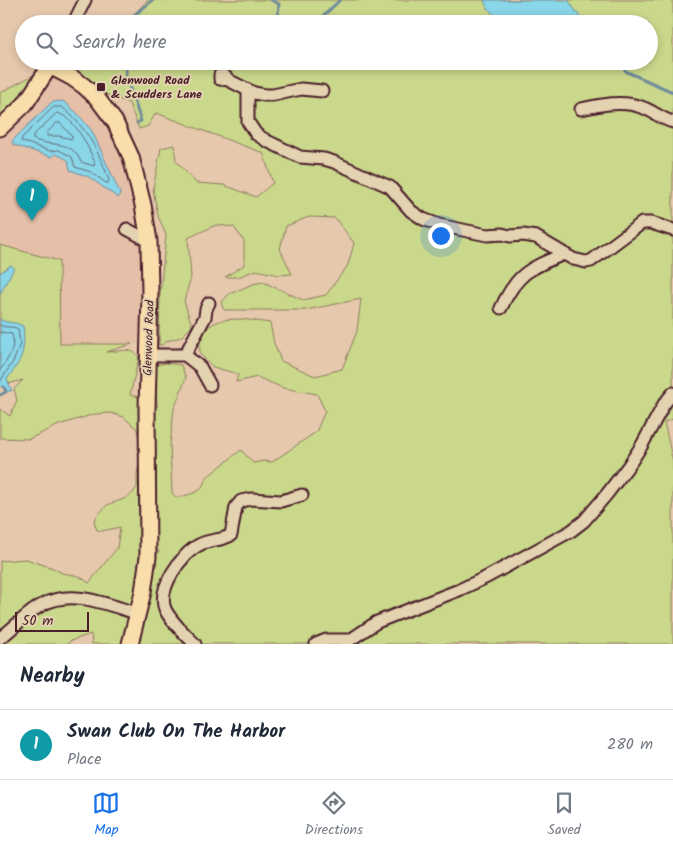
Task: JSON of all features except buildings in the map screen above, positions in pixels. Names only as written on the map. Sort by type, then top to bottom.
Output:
[{"type":"main road","points":[[0,128],[24,104],[48,70]]},
{"type":"main road","name":"Glenwood Road","points":[[61,70],[84,86],[97,98],[116,122],[131,157],[143,205],[148,241],[150,292],[147,409],[148,557],[143,592],[130,644]]},
{"type":"street","points":[[78,15],[85,0]]},
{"type":"street","points":[[229,80],[254,93],[273,95],[302,89],[322,91]]},
{"type":"street","points":[[248,90],[247,117],[250,128],[267,141],[300,157],[324,159],[334,162],[390,187],[411,211],[423,219],[438,225],[487,235],[529,235],[580,262],[591,261],[600,256],[611,245],[642,223],[651,223],[673,230]]},
{"type":"street","points":[[582,109],[602,105],[633,105],[673,122]]},
{"type":"street","points":[[127,229],[148,241]]},
{"type":"street","points":[[501,308],[512,285],[520,276],[548,260],[564,254]]},
{"type":"street","points":[[185,355],[205,317],[209,303]]},
{"type":"street","points":[[148,355],[185,355],[200,367],[210,385]]},
{"type":"street","points":[[316,644],[326,640],[347,642],[381,620],[487,577],[571,531],[584,521],[629,465],[664,404],[673,393]]},
{"type":"street","points":[[195,644],[170,618],[164,607],[164,592],[177,564],[184,555],[199,544],[224,538],[231,534],[236,507],[241,501],[252,499],[281,500],[302,495]]},
{"type":"street","points":[[0,638],[41,605],[61,598],[70,597],[94,601],[138,614]]},
{"type":"shaded area","points":[[47,70],[55,70],[115,122],[143,205],[149,344],[60,344],[59,261],[0,245],[0,128]]},
{"type":"green space","points":[[148,0],[673,0],[673,419],[664,422],[673,462],[673,644],[134,644],[155,557],[159,552],[153,543],[123,644],[92,644],[91,634],[70,641],[68,644],[0,644],[0,561],[26,559],[62,573],[79,576],[89,583],[117,548],[120,527],[102,531],[97,530],[94,522],[107,505],[124,499],[133,493],[137,487],[141,451],[137,429],[124,417],[111,413],[95,414],[59,425],[29,439],[0,438],[0,409],[10,416],[17,400],[14,389],[23,380],[0,386],[0,245],[59,261],[60,344],[132,344],[106,352],[124,350],[133,352],[139,357],[130,395],[148,400],[157,407],[155,365],[166,363],[181,365],[186,378],[174,409],[170,445],[172,493],[177,498],[201,489],[207,477],[241,450],[253,463],[272,462],[316,432],[325,411],[317,394],[283,388],[257,377],[236,382],[238,374],[213,367],[200,354],[200,340],[206,329],[213,324],[231,319],[270,323],[274,343],[281,361],[315,376],[342,369],[357,331],[361,299],[306,310],[224,310],[221,303],[229,294],[263,282],[303,300],[326,295],[348,265],[354,243],[335,218],[309,217],[286,226],[280,249],[292,274],[279,275],[256,270],[238,277],[225,277],[244,265],[244,241],[234,227],[216,225],[188,238],[191,277],[184,301],[192,326],[181,337],[159,345],[160,294],[166,235],[158,216],[153,189],[161,148],[174,145],[176,161],[196,183],[224,185],[256,197],[273,183],[263,153],[156,113],[148,126],[139,129],[129,103],[84,86],[71,77],[78,70],[658,70],[658,15],[133,15]]},
{"type":"green space","points":[[41,71],[0,128],[0,93]]},
{"type":"water","points":[[484,0],[568,0],[579,15],[497,15],[489,10]]},
{"type":"water","points":[[63,101],[77,113],[92,131],[120,193],[118,198],[89,177],[70,170],[68,160],[56,154],[52,157],[14,145],[12,142],[52,102]]},
{"type":"water","points":[[11,265],[14,268],[0,294],[0,273]]},
{"type":"water","points":[[0,319],[23,326],[24,341],[22,354],[7,379],[12,391],[7,391],[0,386]]},
{"type":"waterway","points":[[134,15],[153,0]]},
{"type":"waterway","points":[[271,0],[279,4],[278,15]]},
{"type":"waterway","points":[[324,15],[340,0]]},
{"type":"waterway","points":[[126,70],[126,77],[141,121],[137,123]]},
{"type":"waterway","points":[[625,70],[673,92]]},
{"type":"waterway","points":[[0,395],[6,392],[4,387]]},
{"type":"place","name":"Glenwood Road & Scudders Lane","points":[[101,87]]},
{"type":"place","name":"Swan Club On The Harbor","points":[[32,221]]}]
